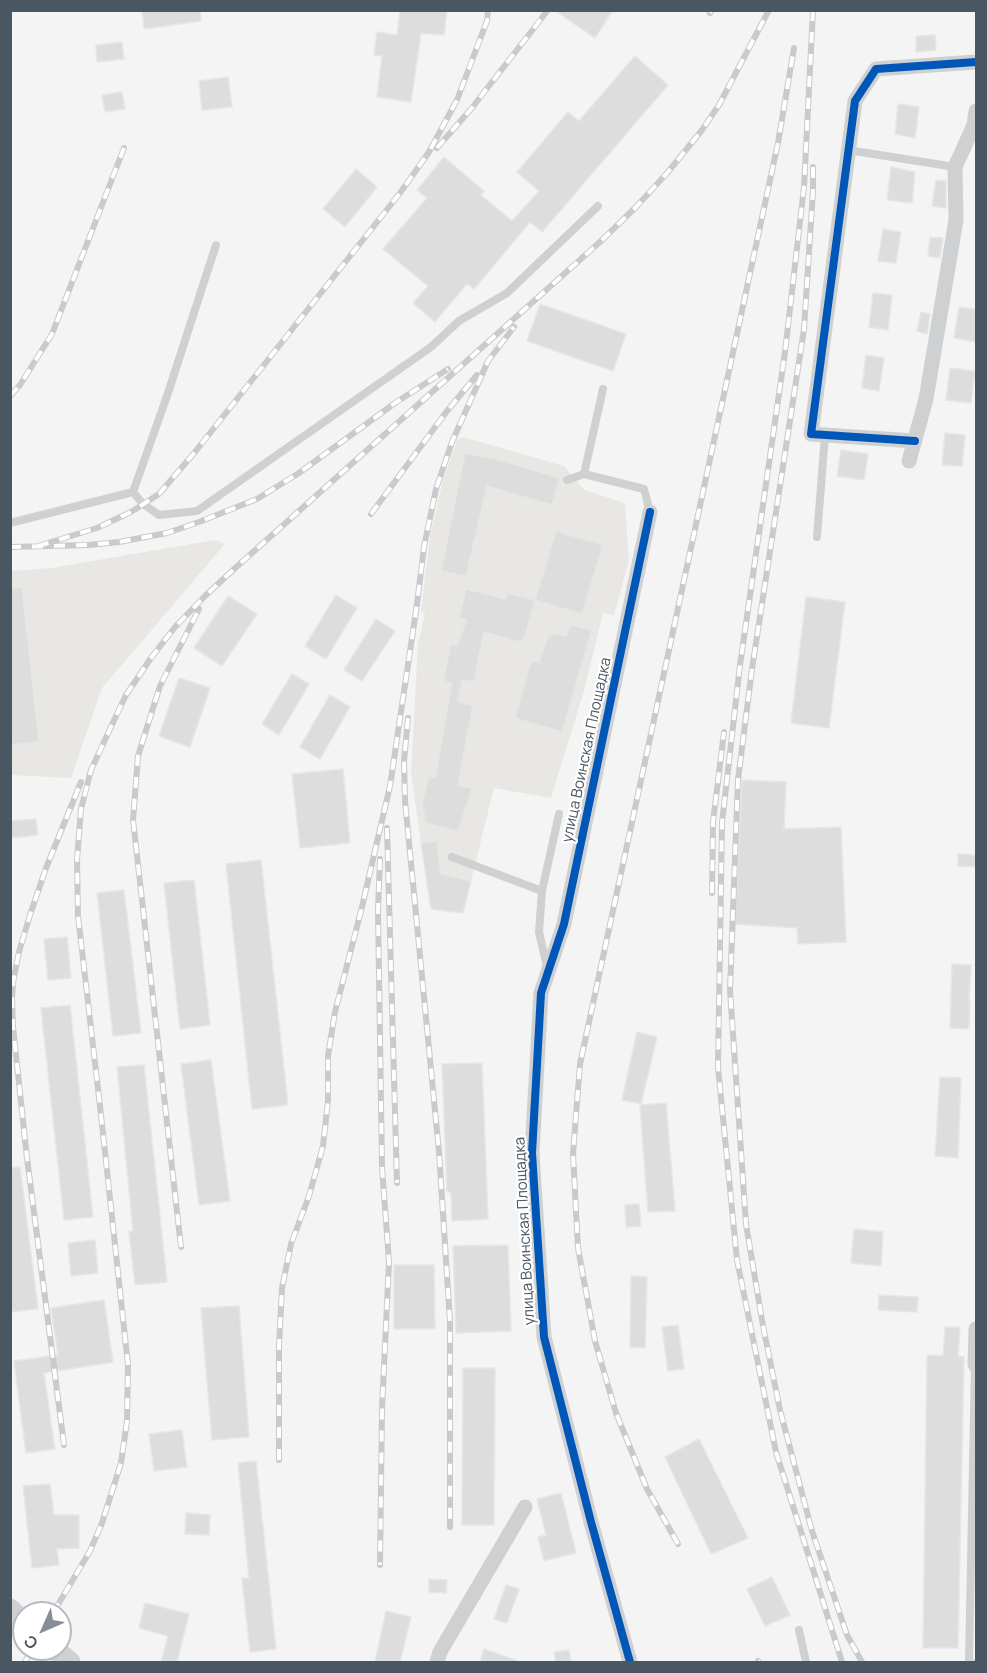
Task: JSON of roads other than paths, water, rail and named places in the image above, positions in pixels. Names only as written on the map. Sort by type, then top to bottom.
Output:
[{"type":"street","points":[[915,441],[811,434],[855,101],[876,69],[976,62]]},
{"type":"street","points":[[909,460],[926,399],[956,220],[955,167],[974,125],[976,111]]},
{"type":"street","name":"улица Воинская Площадка","points":[[630,1662],[544,1337],[532,1153],[541,993],[564,924],[650,512]]},
{"type":"street","points":[[976,1329],[976,1365]]},
{"type":"street","points":[[437,1662],[440,1652],[525,1507]]},
{"type":"lane","points":[[848,150],[955,167]]},
{"type":"lane","points":[[134,492],[144,504],[159,515],[197,511],[431,347],[459,321],[507,293],[598,206]]},
{"type":"lane","points":[[134,492],[216,245]]},
{"type":"lane","points":[[584,474],[603,389]]},
{"type":"lane","points":[[817,537],[825,435]]},
{"type":"lane","points":[[567,480],[584,474],[644,489],[650,512]]},
{"type":"lane","points":[[10,523],[134,492]]},
{"type":"lane","points":[[548,971],[539,932],[542,891],[559,814]]},
{"type":"lane","points":[[452,857],[542,891]]},
{"type":"lane","points":[[971,1662],[969,1660],[974,1546],[976,1365]]},
{"type":"lane","points":[[799,1630],[806,1662]]},
{"type":"railway","points":[[38,546],[97,528],[131,512],[159,494],[195,452],[400,193],[429,152],[457,100],[487,21],[488,10]]},
{"type":"railway","points":[[437,148],[471,109],[548,10]]},
{"type":"railway","points":[[60,1601],[90,1551],[102,1523],[121,1463],[127,1421],[128,1365],[78,916],[77,860],[81,809],[91,770],[126,695],[175,627],[233,570],[601,241],[636,207],[668,172],[719,105],[769,10]]},
{"type":"railway","points":[[813,10],[804,187],[785,352],[740,665],[722,823],[718,1067],[737,1260],[776,1452],[842,1662]]},
{"type":"railway","points":[[678,1544],[647,1489],[616,1413],[595,1341],[578,1248],[573,1154],[580,1064],[778,143],[794,48]]},
{"type":"railway","points":[[10,396],[20,385],[52,334],[124,148]]},
{"type":"railway","points":[[813,167],[804,329],[752,669],[738,780],[730,990],[746,1224],[763,1326],[780,1410],[812,1531],[847,1635],[862,1662]]},
{"type":"railway","points":[[279,1460],[279,1346],[282,1288],[291,1244],[309,1196],[323,1146],[328,1101],[328,1056],[335,1012],[390,786],[424,547],[436,489],[452,442],[488,361],[514,327]]},
{"type":"railway","points":[[10,547],[89,545],[167,533],[257,499],[299,473],[395,403],[448,369]]},
{"type":"railway","points":[[371,514],[447,411],[477,375]]},
{"type":"railway","points":[[181,1247],[133,820],[138,756],[160,686],[199,609]]},
{"type":"railway","points":[[408,718],[404,761],[405,801],[439,1152],[450,1321],[450,1527]]},
{"type":"railway","points":[[712,893],[713,822],[724,732]]},
{"type":"railway","points":[[64,1445],[27,1158],[12,998],[19,952],[30,915],[46,868],[81,782]]},
{"type":"railway","points":[[387,828],[397,1183]]},
{"type":"railway","points":[[380,859],[378,910],[382,1167],[389,1262],[382,1409],[380,1565]]}]
